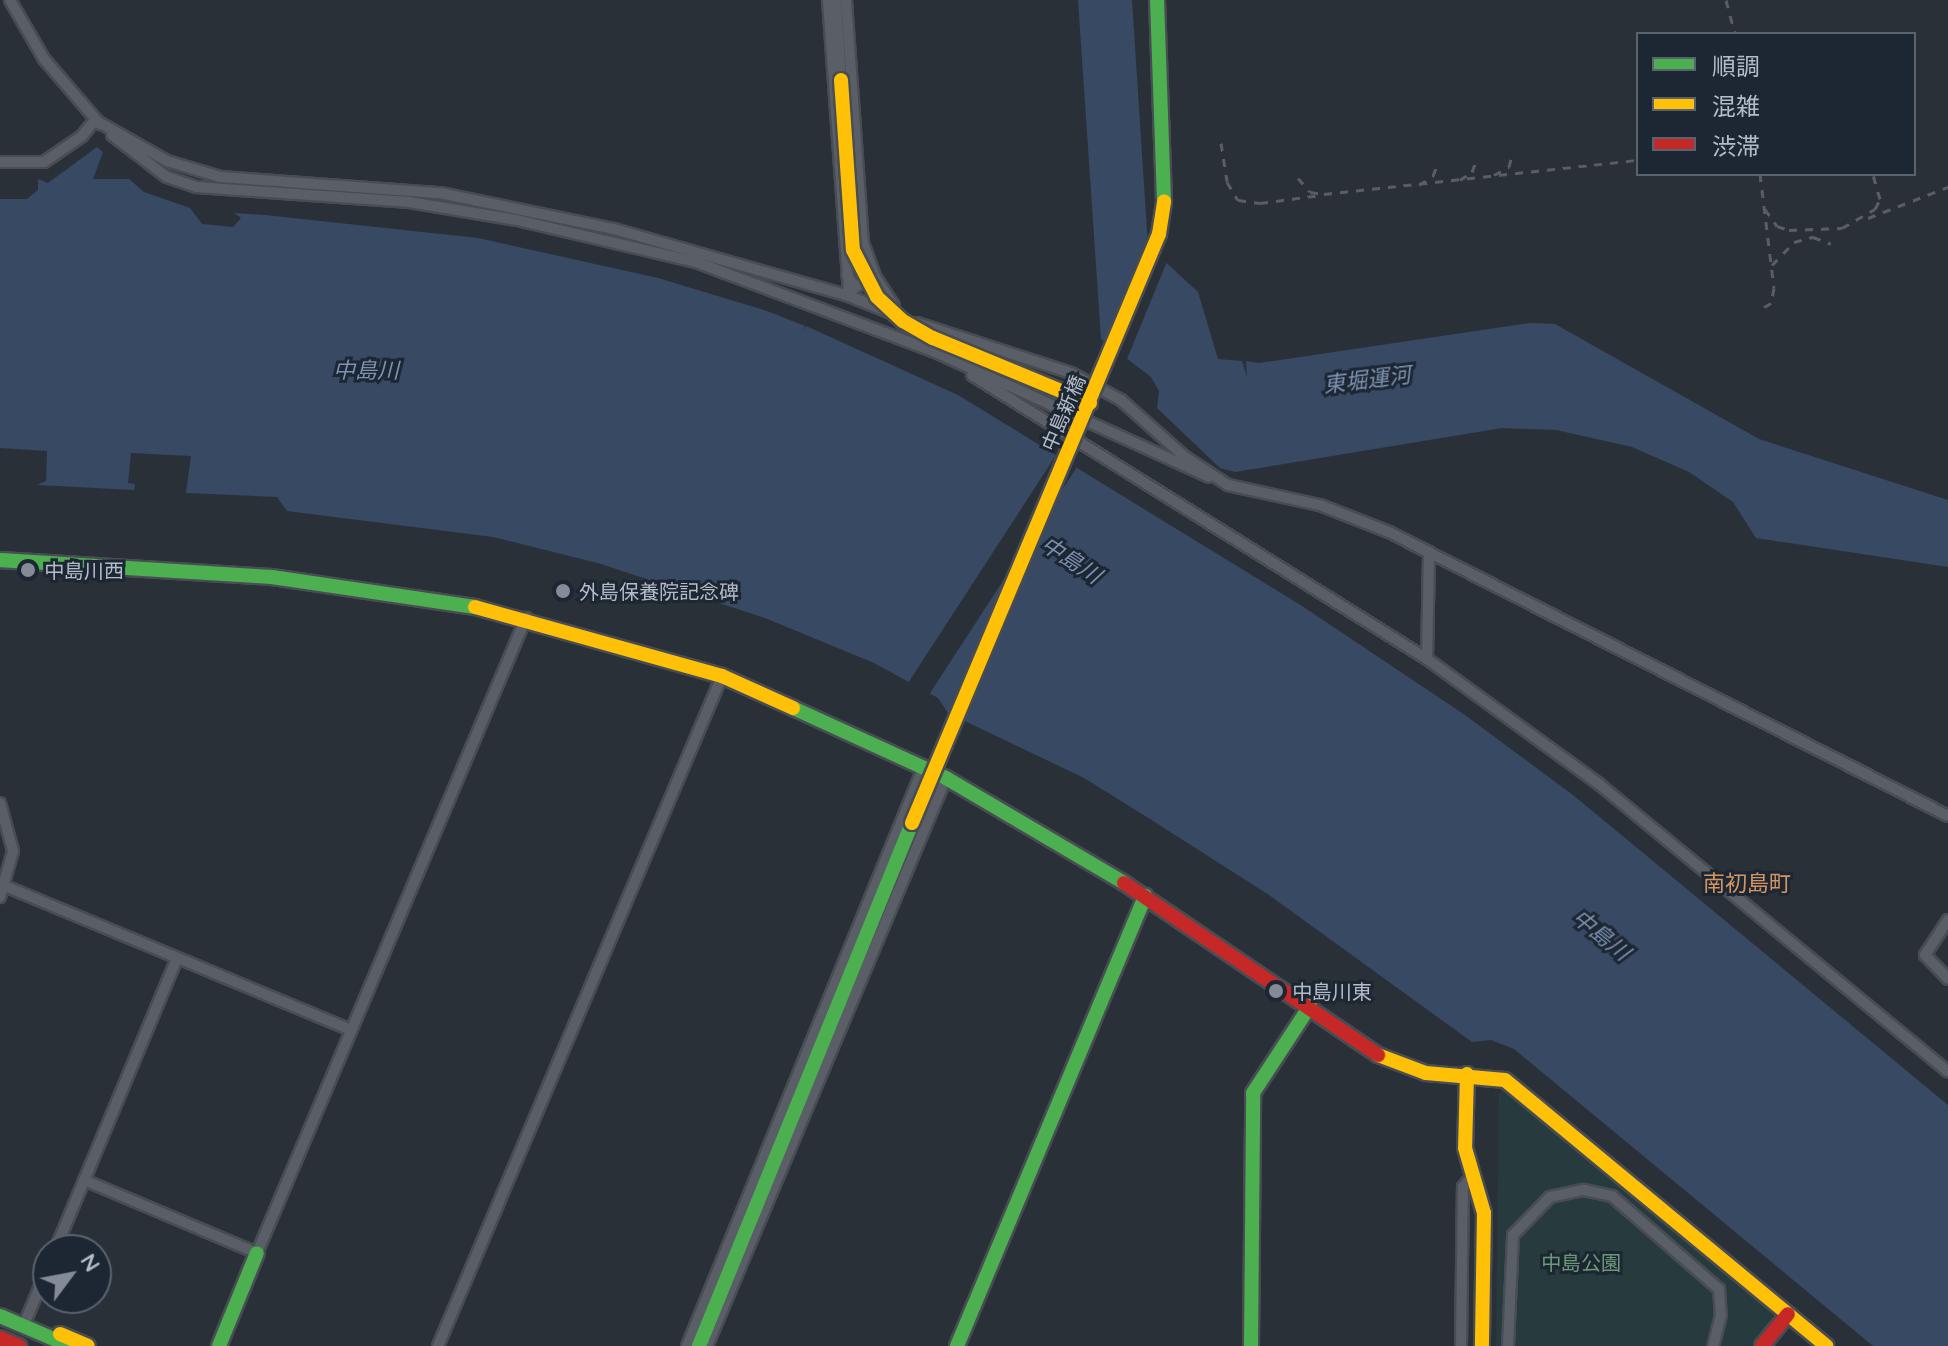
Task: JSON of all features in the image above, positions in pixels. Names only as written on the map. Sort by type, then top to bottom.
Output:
[{"type":"main road","name":"中島新橋","points":[[697,1346],[1159,234],[1166,187],[1157,0]]},
{"type":"main road","points":[[841,80],[851,237],[877,297],[903,321],[933,338],[1090,403]]},
{"type":"main road","points":[[0,560],[272,577],[404,593],[526,618],[722,676],[946,778],[1145,896],[1397,1065],[1426,1073],[1495,1075],[1517,1087],[1826,1346]]},
{"type":"main road","points":[[957,1346],[1145,896]]},
{"type":"main road","points":[[1251,1346],[1253,1093],[1261,1074],[1310,1006]]},
{"type":"main road","points":[[1467,1074],[1465,1148],[1484,1213],[1482,1346]]},
{"type":"main road","points":[[219,1346],[257,1253]]},
{"type":"main road","points":[[0,1309],[88,1346]]},
{"type":"main road","points":[[1762,1346],[1788,1314]]},
{"type":"main road","points":[[0,1316],[70,1346]]},
{"type":"main road","points":[[0,1326],[47,1346]]},
{"type":"main road","points":[[0,1338],[19,1346]]},
{"type":"street","points":[[10,0],[44,59],[95,120],[137,158],[196,187],[409,202],[593,236],[736,275],[933,351],[1228,485],[1340,511],[1429,552],[1948,816]]},
{"type":"street","points":[[828,0],[843,259],[849,296]]},
{"type":"street","points":[[836,0],[841,80]]},
{"type":"street","points":[[843,259],[855,288],[868,281],[869,263],[857,192],[846,0]]},
{"type":"street","points":[[0,162],[44,162],[82,136],[95,120]]},
{"type":"street","points":[[95,120],[167,161],[220,177],[440,193],[614,229],[849,296],[1093,383],[1228,485]]},
{"type":"street","points":[[869,263],[890,302],[910,320]]},
{"type":"street","points":[[933,351],[1427,659],[1599,784],[1948,1072]]},
{"type":"street","points":[[1427,659],[1429,552]]},
{"type":"street","points":[[84,1180],[257,1253],[526,618]]},
{"type":"street","points":[[438,1346],[722,676]]},
{"type":"street","points":[[687,1346],[924,766]]},
{"type":"street","points":[[707,1346],[946,778]]},
{"type":"street","points":[[0,803],[13,851],[0,897]]},
{"type":"street","points":[[2,885],[351,1030]]},
{"type":"street","points":[[1948,920],[1925,955],[1948,979]]},
{"type":"street","points":[[62,1234],[177,958]]},
{"type":"street","points":[[1461,1346],[1463,1187],[1474,1174]]},
{"type":"street","points":[[1508,1346],[1513,1235],[1550,1197],[1584,1190],[1612,1196],[1719,1289],[1721,1315],[1713,1346]]},
{"type":"street","points":[[26,1320],[32,1306]]},
{"type":"green space","name":"中島公園","points":[[1506,1089],[1772,1312],[1772,1321],[1751,1346],[1496,1346],[1499,1093]]},
{"type":"water","name":"東堀運河","points":[[1078,0],[1132,0],[1148,246],[1198,292],[1218,359],[1242,361],[1247,377],[1246,361],[1259,363],[1530,323],[1555,324],[1759,439],[1948,500],[1948,567],[1756,538],[1733,502],[1689,472],[1632,447],[1556,430],[1502,428],[1235,472],[1220,468],[1157,408],[1159,391],[1151,377],[1101,339]]},
{"type":"water","name":"中島川","points":[[97,147],[103,152],[93,179],[129,179],[144,192],[190,208],[202,224],[233,227],[241,218],[234,213],[478,238],[658,278],[767,311],[805,326],[803,332],[806,326],[958,395],[1302,606],[1465,715],[1573,795],[1948,1105],[1948,1346],[1873,1346],[1514,1049],[1491,1040],[1472,1042],[1269,895],[1150,819],[1084,778],[948,713],[938,698],[874,663],[765,618],[601,564],[493,537],[287,511],[277,497],[186,493],[191,456],[131,453],[128,483],[135,484],[134,490],[37,485],[46,481],[47,451],[0,448],[0,199],[27,199],[38,190],[38,179],[48,183]]},
{"type":"pier","points":[[1150,231],[1153,248],[1168,259],[1125,364],[1103,345]]},
{"type":"pier","points":[[1060,449],[1080,462],[922,706],[902,693]]},
{"type":"railway","points":[[1726,0],[1734,32]]},
{"type":"railway","points":[[1221,143],[1227,182],[1238,200],[1260,203],[1320,195]]},
{"type":"railway","points":[[1494,175],[1509,167],[1512,155]]},
{"type":"railway","points":[[1460,180],[1472,172],[1477,158]]},
{"type":"railway","points":[[1298,178],[1310,192],[1324,194],[1636,160]]},
{"type":"railway","points":[[1419,185],[1433,176],[1438,162]]},
{"type":"railway","points":[[1760,176],[1774,288],[1771,303],[1761,309]]},
{"type":"railway","points":[[1765,209],[1777,226],[1789,230],[1842,228],[1875,209],[1880,199],[1874,176]]},
{"type":"railway","points":[[1868,218],[1948,187]]},
{"type":"railway","points":[[1772,265],[1794,242],[1813,237],[1831,244]]},
{"type":"traffic: fast","points":[[1157,0],[1164,201]]},
{"type":"traffic: fast","points":[[0,560],[272,577],[475,607]]},
{"type":"traffic: fast","points":[[793,708],[946,778],[1124,883]]},
{"type":"traffic: fast","points":[[699,1346],[912,823]]},
{"type":"traffic: fast","points":[[957,1346],[1145,896]]},
{"type":"traffic: fast","points":[[1251,1346],[1253,1093],[1310,1006]]},
{"type":"traffic: fast","points":[[219,1346],[257,1253]]},
{"type":"traffic: fast","points":[[0,1316],[70,1346]]},
{"type":"traffic: slow","points":[[841,80],[853,250],[877,297],[903,321],[933,338],[1090,403]]},
{"type":"traffic: slow","points":[[912,823],[1159,234],[1164,201]]},
{"type":"traffic: slow","points":[[475,607],[722,676],[793,708]]},
{"type":"traffic: slow","points":[[1378,1055],[1426,1073],[1505,1080],[1826,1346]]},
{"type":"traffic: slow","points":[[1467,1074],[1465,1148],[1484,1213],[1482,1346]]},
{"type":"traffic: slow","points":[[60,1334],[88,1346]]},
{"type":"traffic: jam","points":[[1124,883],[1378,1055]]},
{"type":"traffic: jam","points":[[1762,1346],[1788,1314]]},
{"type":"traffic: jam","points":[[0,1338],[19,1346]]},
{"type":"place","name":"中島川西","points":[[28,570]]},
{"type":"place","name":"外島保養院記念碑","points":[[563,591]]},
{"type":"place","name":"中島川東","points":[[1276,991]]},
{"type":"district","name":"南初島町","points":[[1747,884]]}]
